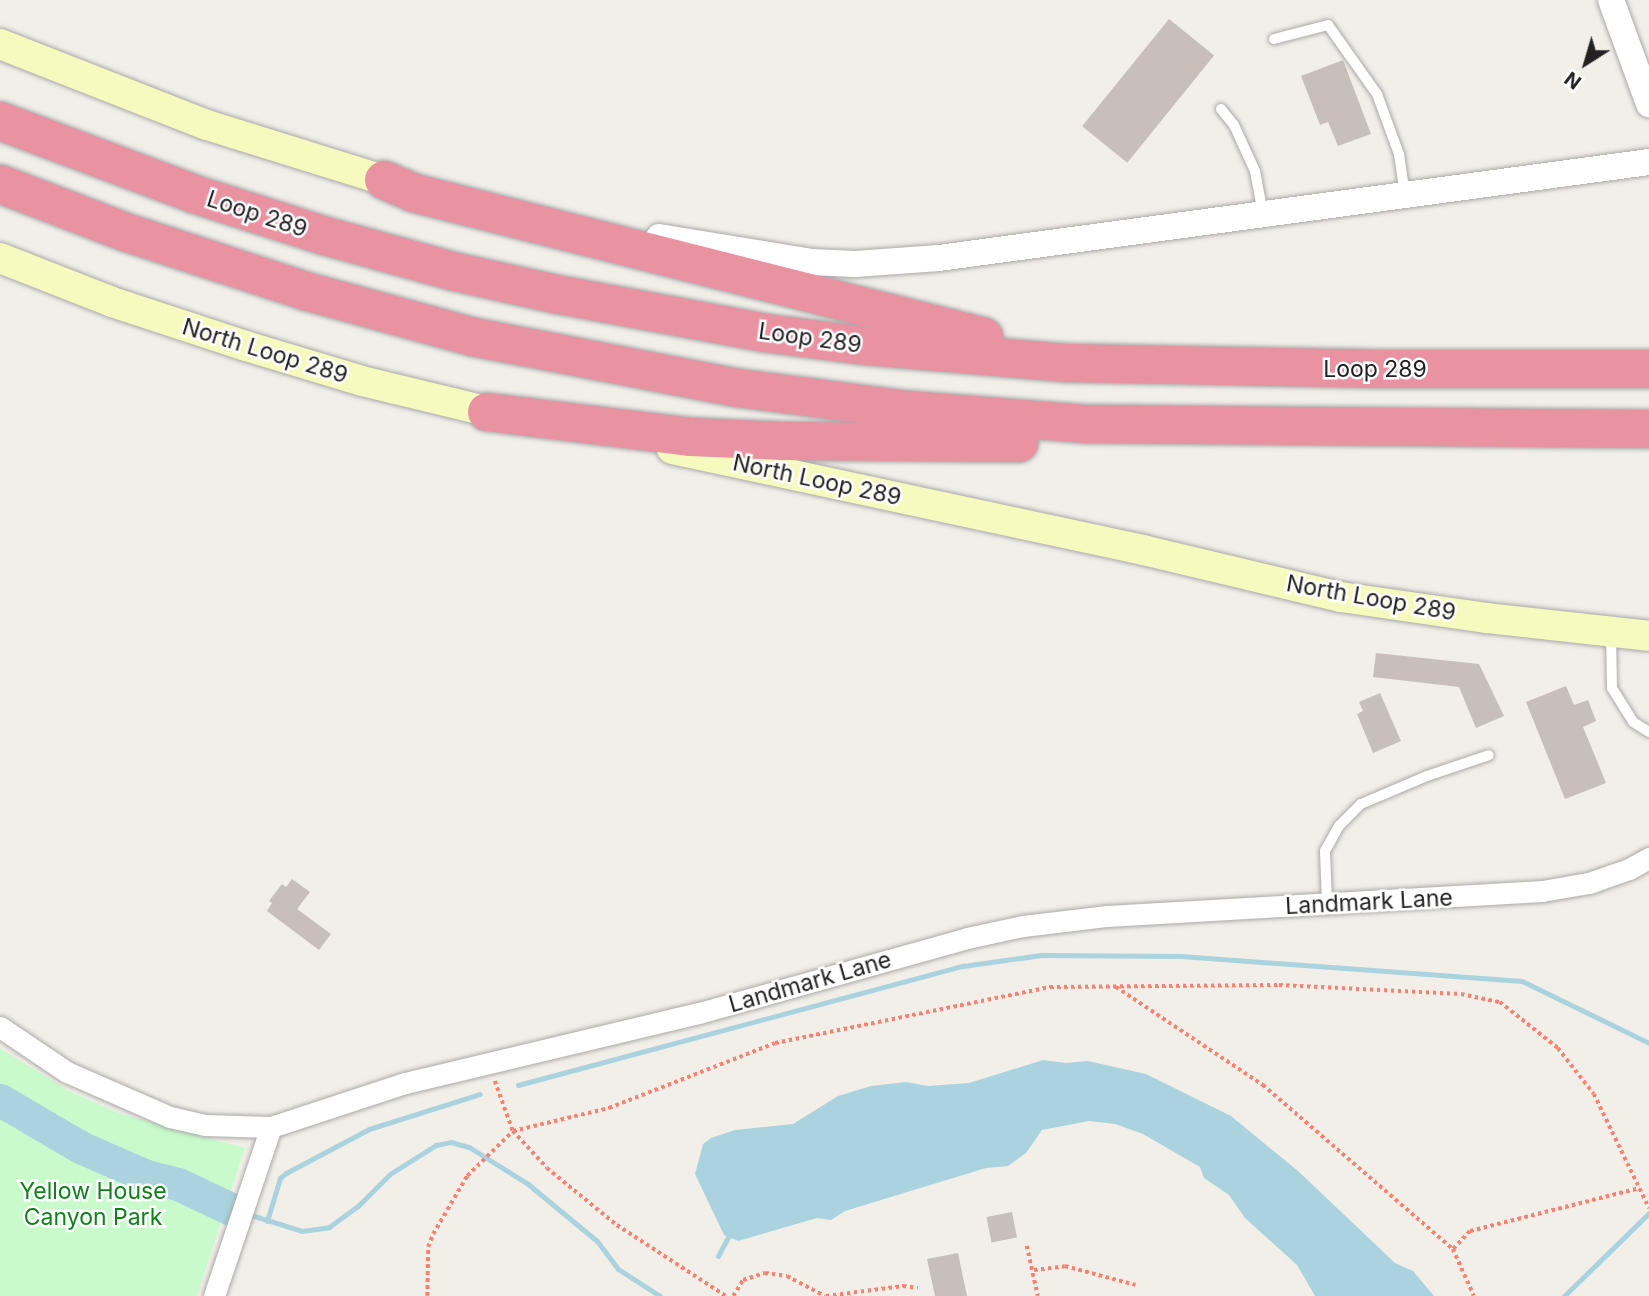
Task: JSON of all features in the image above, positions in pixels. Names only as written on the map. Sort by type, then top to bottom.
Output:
[{"type":"highway","name":"Loop 289","points":[[0,121],[194,194],[325,236],[456,272],[684,319],[867,346],[1067,363],[1176,367],[1649,369]]},
{"type":"highway","points":[[384,180],[414,194],[877,312],[1032,348],[1176,367]]},
{"type":"highway","points":[[0,184],[125,232],[305,291],[473,337],[652,374],[783,395],[989,418],[1084,424],[1649,429]]},
{"type":"highway","points":[[487,412],[691,437],[783,442],[1111,441],[1322,428]]},
{"type":"main road","points":[[0,44],[207,125],[384,180]]},
{"type":"main road","name":"North Loop 289","points":[[0,258],[112,302],[246,346],[362,381],[487,412],[1143,550],[1341,597],[1649,636]]},
{"type":"street","points":[[1611,0],[1649,104]]},
{"type":"street","points":[[384,180],[418,184],[596,225],[737,252],[855,264],[939,258],[1649,162]]},
{"type":"street","name":"Landmark Lane","points":[[0,1027],[67,1072],[170,1117],[205,1125],[271,1126],[405,1083],[699,1013],[967,938],[1023,926],[1107,916],[1542,891],[1589,883],[1629,869],[1649,858]]},
{"type":"street","points":[[214,1296],[271,1126]]},
{"type":"lane","points":[[1274,39],[1328,25],[1377,94],[1399,154],[1405,195]]},
{"type":"lane","points":[[1221,109],[1234,125],[1255,171],[1263,214]]},
{"type":"lane","points":[[1611,632],[1612,688],[1633,722],[1649,732]]},
{"type":"lane","points":[[1327,903],[1325,851],[1339,826],[1361,804],[1427,775],[1489,755]]},
{"type":"path","points":[[427,1296],[428,1247],[433,1234],[467,1176],[513,1131],[609,1108],[775,1043],[1051,987],[1292,985],[1461,994],[1500,1002],[1558,1048],[1594,1094],[1649,1208]]},
{"type":"path","points":[[1115,986],[1263,1085],[1453,1249],[1475,1296]]},
{"type":"path","points":[[491,1062],[498,1098],[513,1131],[547,1168],[617,1226],[726,1296]]},
{"type":"path","points":[[1453,1249],[1470,1231],[1640,1188]]},
{"type":"path","points":[[1027,1245],[1038,1296]]},
{"type":"path","points":[[1034,1270],[1065,1266],[1136,1286]]},
{"type":"path","points":[[733,1296],[743,1280],[765,1273],[787,1276],[826,1296],[903,1286],[918,1288]]},
{"type":"green space","name":"Yellow House Canyon Park","points":[[0,1048],[67,1090],[118,1113],[245,1148],[197,1296],[0,1296]]},
{"type":"water","points":[[1043,1060],[1066,1063],[1088,1061],[1146,1074],[1231,1116],[1298,1171],[1395,1263],[1413,1271],[1434,1296],[1315,1296],[1297,1265],[1245,1218],[1229,1195],[1204,1178],[1200,1167],[1143,1134],[1115,1124],[1089,1121],[1042,1130],[1026,1153],[1008,1166],[986,1168],[845,1211],[831,1220],[817,1218],[738,1241],[724,1235],[695,1174],[703,1144],[711,1138],[735,1130],[793,1124],[838,1096],[871,1086],[906,1082],[928,1086],[969,1083]]},
{"type":"building","points":[[1169,19],[1214,56],[1127,163],[1082,126]]},
{"type":"building","points":[[1343,60],[1371,134],[1338,146],[1328,122],[1320,125],[1301,76]]},
{"type":"building","points":[[1376,653],[1479,664],[1504,716],[1476,728],[1459,687],[1373,677]]},
{"type":"building","points":[[1566,686],[1574,705],[1588,700],[1596,721],[1583,727],[1606,783],[1565,799],[1526,702]]},
{"type":"building","points":[[1380,693],[1401,741],[1373,753],[1357,714],[1363,711],[1359,702]]},
{"type":"building","points":[[292,879],[310,892],[297,909],[331,934],[319,950],[267,911],[272,903],[269,901],[282,884],[286,887]]},
{"type":"building","points":[[1012,1212],[1017,1238],[991,1242],[986,1217]]},
{"type":"building","points":[[958,1253],[967,1296],[935,1296],[927,1259]]},
{"type":"waterway","points":[[518,1085],[963,966],[1041,955],[1181,956],[1522,981],[1649,1043]]},
{"type":"waterway","points":[[267,1221],[280,1178],[286,1173],[369,1129],[480,1094]]},
{"type":"waterway","points":[[0,1100],[80,1147],[146,1176],[178,1184],[231,1209]]},
{"type":"waterway","points":[[254,1216],[302,1231],[329,1227],[358,1206],[390,1174],[436,1145],[451,1142],[469,1147],[528,1184],[597,1241],[618,1269],[660,1296]]},
{"type":"waterway","points":[[1564,1296],[1649,1213]]},
{"type":"waterway","points":[[718,1256],[732,1230]]}]
